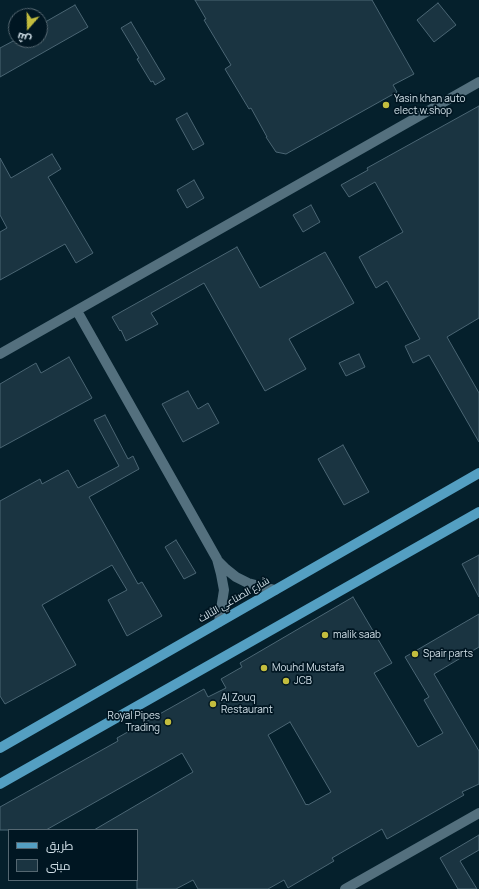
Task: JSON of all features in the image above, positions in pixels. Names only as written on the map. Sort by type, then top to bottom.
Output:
[{"type":"main road","name":"شارع الصناعي الثالث","points":[[0,748],[479,473]]},
{"type":"main road","points":[[0,784],[479,512]]},
{"type":"street","points":[[0,354],[479,82]]},
{"type":"street","points":[[77,311],[217,559],[236,577],[248,583],[275,590]]},
{"type":"street","points":[[217,559],[224,590],[219,622]]},
{"type":"street","points":[[345,889],[479,813]]},
{"type":"building","points":[[195,0],[372,0],[414,74],[393,85],[397,92],[286,154],[276,152],[266,137],[251,108],[249,109],[225,69],[231,65],[204,20],[206,19]]},
{"type":"building","points":[[438,3],[456,25],[434,42],[417,20]]},
{"type":"building","points":[[75,5],[88,27],[0,77],[0,48],[8,44],[8,48],[48,48],[48,20]]},
{"type":"building","points":[[131,22],[165,79],[155,85],[153,81],[151,82],[137,59],[139,58],[121,28]]},
{"type":"building","points":[[479,106],[479,318],[447,337],[479,393],[479,442],[429,355],[413,363],[405,346],[420,339],[387,281],[376,288],[359,257],[403,232],[375,182],[349,197],[341,185],[368,170],[367,168]]},
{"type":"building","points":[[187,113],[204,144],[193,150],[176,119]]},
{"type":"building","points":[[52,154],[61,169],[48,177],[93,253],[76,263],[65,244],[0,280],[0,232],[7,228],[0,215],[0,158],[11,178]]},
{"type":"building","points":[[194,180],[204,198],[187,208],[177,190]]},
{"type":"building","points":[[311,205],[320,222],[303,232],[293,215]]},
{"type":"building","points":[[237,247],[260,288],[325,252],[354,303],[289,339],[306,369],[265,391],[204,283],[151,313],[158,324],[126,341],[121,330],[120,331],[112,317]]},
{"type":"building","points":[[359,354],[365,367],[346,376],[339,363]]},
{"type":"building","points":[[69,357],[92,398],[0,448],[0,384],[36,363],[41,373]]},
{"type":"building","points":[[188,391],[198,409],[208,403],[219,423],[183,442],[162,404]]},
{"type":"building","points":[[105,415],[128,459],[133,456],[139,469],[89,497],[138,584],[142,582],[162,616],[127,636],[108,600],[127,590],[112,565],[42,605],[76,665],[5,704],[0,696],[0,501],[40,479],[42,484],[68,470],[78,488],[119,466],[94,420]]},
{"type":"building","points":[[343,445],[369,492],[344,505],[318,459]]},
{"type":"building","points":[[176,540],[196,573],[184,579],[165,547]]},
{"type":"building","points":[[479,555],[479,597],[462,564]]},
{"type":"building","points":[[353,597],[392,663],[374,673],[418,747],[443,733],[424,700],[429,697],[405,657],[479,614],[479,647],[434,674],[479,751],[479,784],[462,792],[464,795],[387,839],[382,829],[332,858],[334,861],[288,888],[284,880],[268,889],[198,889],[193,880],[176,889],[137,889],[138,829],[96,829],[193,772],[182,753],[48,829],[0,830],[0,807],[118,741],[117,738],[204,689],[208,697],[226,688],[221,679],[242,667],[240,663]],"holes":[[[290,722],[331,792],[306,805],[268,735]]]},
{"type":"building","points":[[479,835],[479,850],[460,861],[477,889],[458,889],[440,858]]},
{"type":"place","name":"Yasin khan auto elect w.shop","points":[[386,105]]},
{"type":"place","name":"malik saab","points":[[325,635]]},
{"type":"place","name":"Spair parts","points":[[415,654]]},
{"type":"place","name":"Mouhd Mustafa","points":[[264,668]]},
{"type":"place","name":"JCB","points":[[286,681]]},
{"type":"place","name":"Al Zouq Restaurant","points":[[213,704]]},
{"type":"place","name":"Royal Pipes Trading","points":[[168,722]]}]
